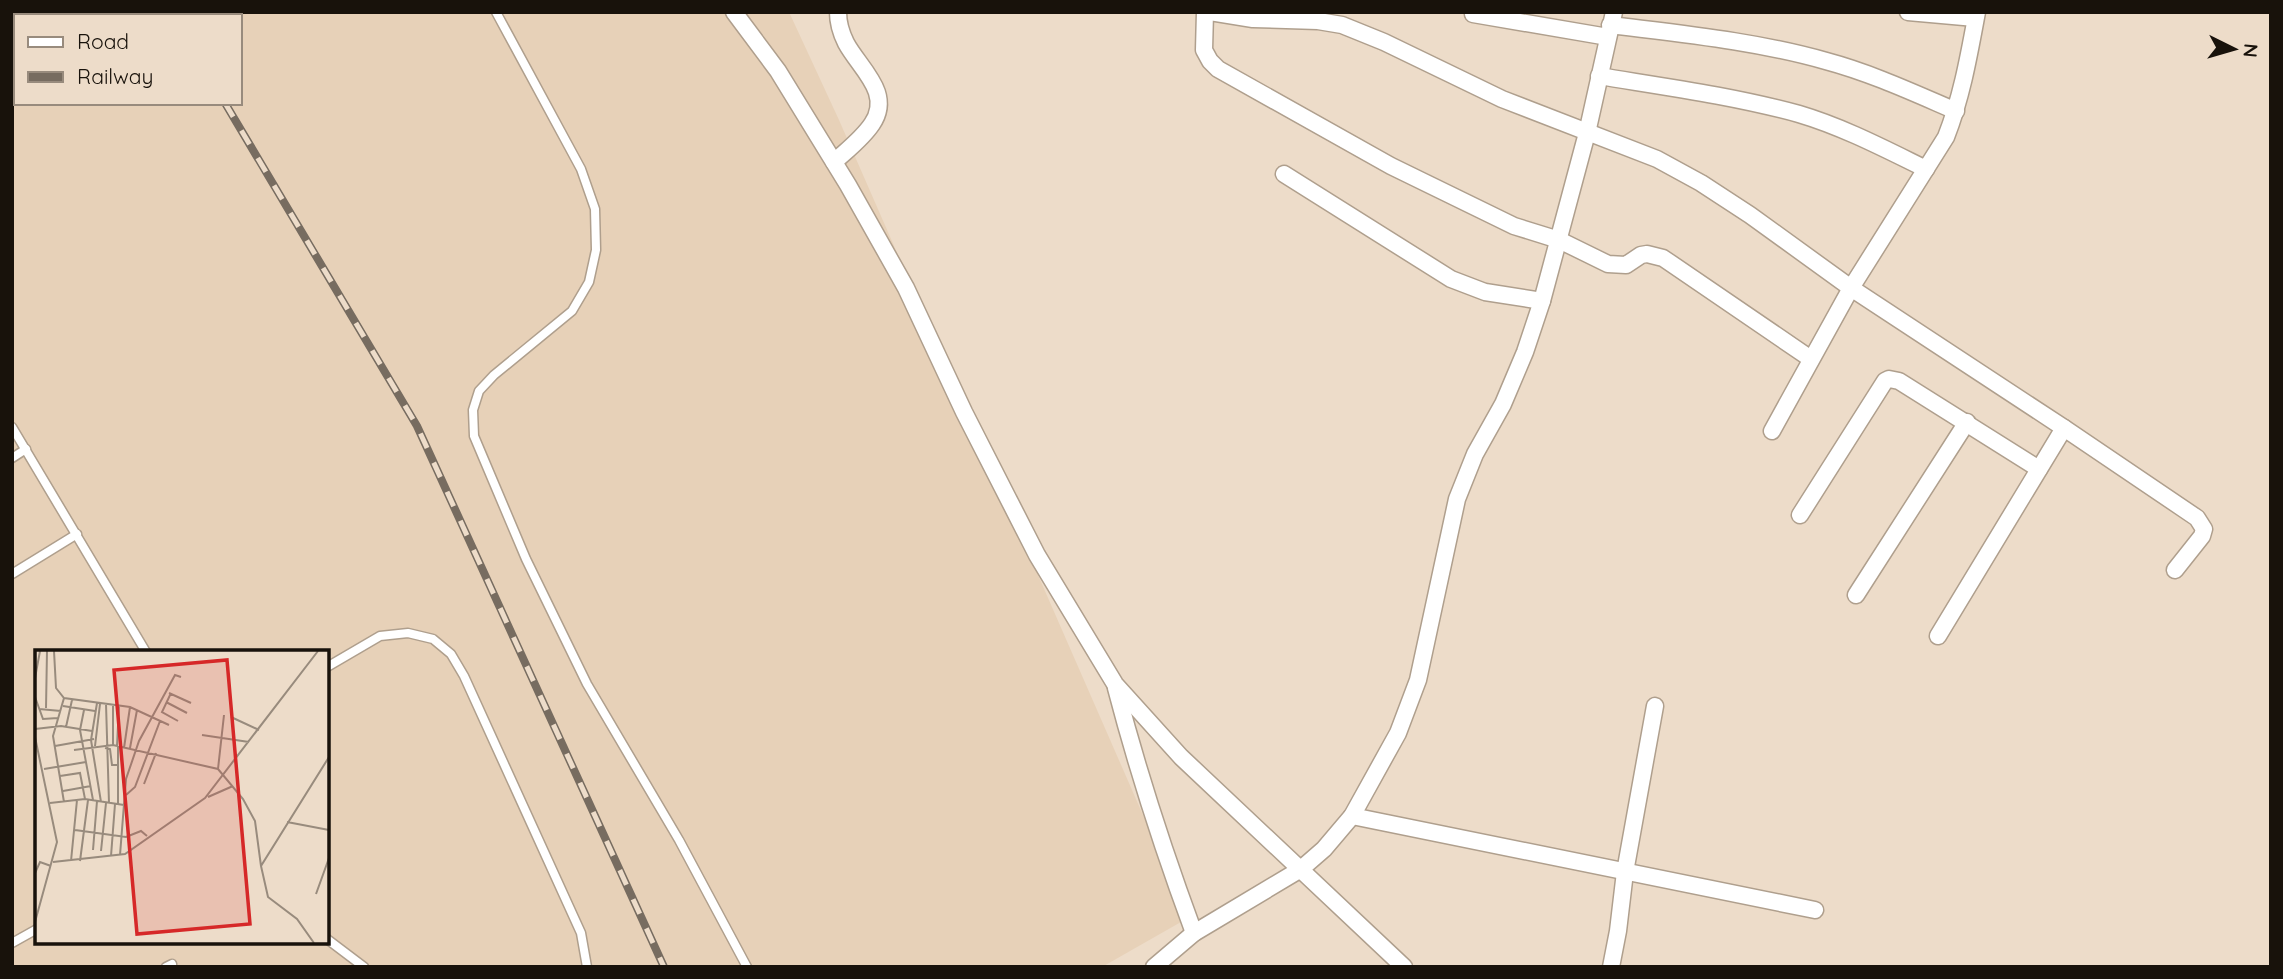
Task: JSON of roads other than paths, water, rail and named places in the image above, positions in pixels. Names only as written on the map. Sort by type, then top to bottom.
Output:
[{"type":"street","points":[[734,12],[778,71],[906,288],[964,412],[1037,555],[1115,684],[1181,757],[1404,967]]},
{"type":"street","points":[[834,162],[866,132],[879,110],[874,83],[845,42],[838,12]]},
{"type":"street","points":[[1205,12],[1204,50],[1210,61],[1219,69],[1391,166],[1514,226],[1559,240],[1618,266],[1633,262],[1641,255],[1663,258],[1811,359]]},
{"type":"street","points":[[1210,12],[1253,19],[1318,21],[1342,25],[1384,42],[1502,99],[1657,159],[1701,183],[1751,215],[1851,288],[2064,428],[2202,524],[2204,529],[2199,541],[2175,570]]},
{"type":"street","points":[[1772,431],[1851,288],[1946,137],[1956,111],[1976,15],[1908,12]]},
{"type":"street","points":[[1473,14],[1611,25],[1766,46],[1869,75],[1956,111]]},
{"type":"street","points":[[1154,967],[1194,933],[1301,869],[1324,849],[1352,816],[1398,733],[1418,680],[1457,499],[1475,454],[1503,404],[1525,352],[1542,301],[1587,133],[1611,25]]},
{"type":"street","points":[[1600,76],[1732,98],[1801,115],[1854,134],[1926,169]]},
{"type":"street","points":[[1284,174],[1451,279],[1485,292],[1542,301]]},
{"type":"street","points":[[1800,515],[1885,381],[1889,379],[1899,380],[2039,468]]},
{"type":"street","points":[[1856,595],[1967,422]]},
{"type":"street","points":[[1938,636],[2064,428]]},
{"type":"street","points":[[1115,684],[1136,767],[1194,933]]},
{"type":"street","points":[[1611,967],[1655,706]]},
{"type":"street","points":[[1352,816],[1815,910]]},
{"type":"lane","points":[[496,12],[581,169],[596,209],[596,250],[589,282],[572,311],[494,375],[479,391],[473,410],[474,436],[526,559],[587,684],[679,840],[747,967]]},
{"type":"lane","points":[[12,427],[145,650]]},
{"type":"lane","points":[[12,458],[26,449]]},
{"type":"lane","points":[[12,574],[77,534]]},
{"type":"lane","points":[[329,666],[380,636],[408,633],[433,639],[450,654],[464,677],[581,933],[587,967]]},
{"type":"lane","points":[[12,943],[35,930]]},
{"type":"lane","points":[[329,941],[364,967]]},
{"type":"railway","points":[[226,105],[417,426],[664,967]]}]
